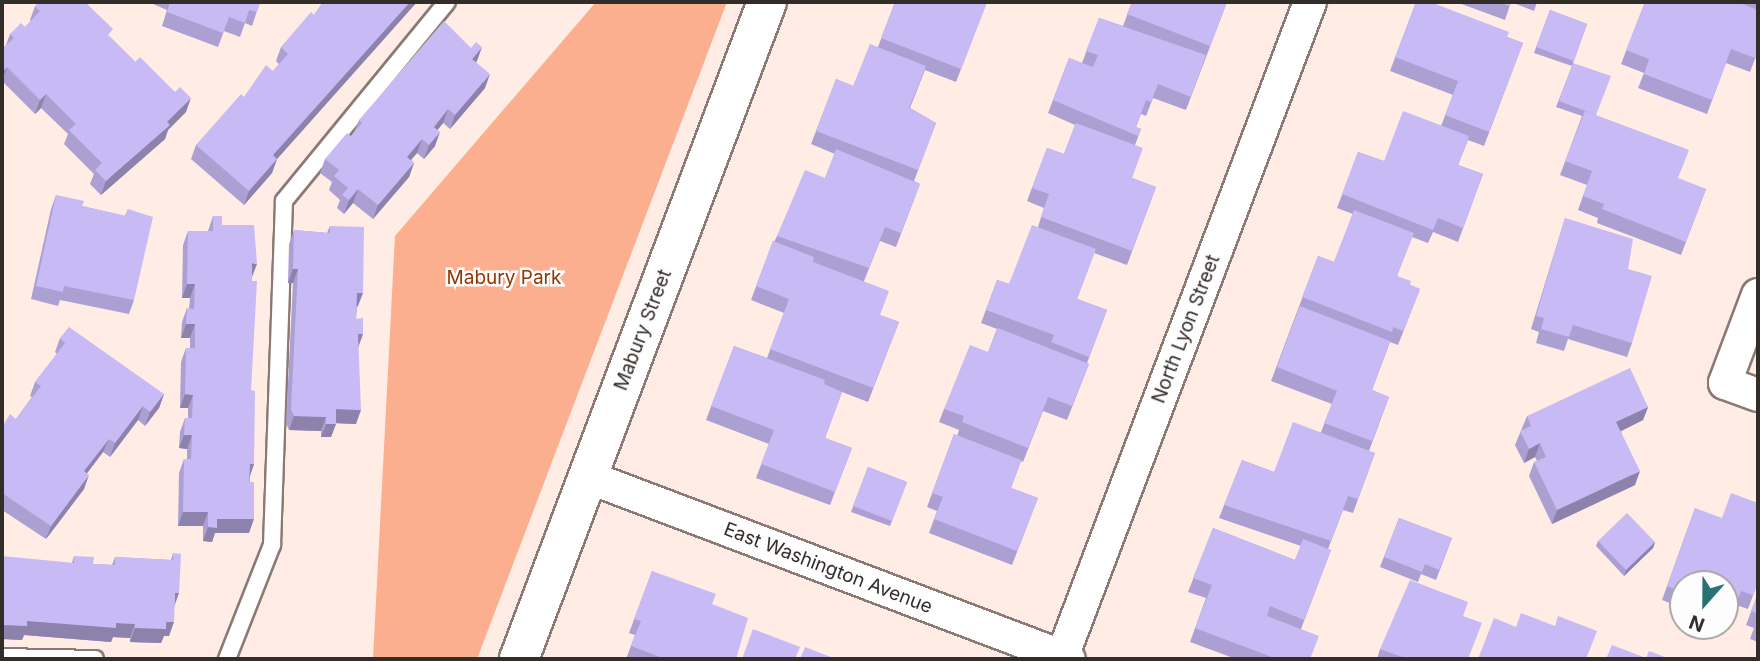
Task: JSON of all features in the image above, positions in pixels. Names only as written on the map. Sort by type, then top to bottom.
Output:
[{"type":"street","name":"Mabury Street","points":[[519,659],[767,2]]},
{"type":"street","name":"North Lyon Street","points":[[1065,658],[1310,2]]},
{"type":"street","points":[[1758,295],[1725,383],[1758,395]]},
{"type":"street","name":"East Washington Avenue","points":[[588,477],[1065,658]]},
{"type":"lane","points":[[227,659],[272,545],[284,201],[447,2]]},
{"type":"lane","points":[[2,657],[95,659]]},
{"type":"green space","name":"Mabury Park","points":[[596,2],[727,2],[477,659],[373,659],[395,236]]},
{"type":"building","points":[[39,2],[85,2],[113,29],[108,35],[135,62],[140,57],[175,92],[180,87],[191,98],[167,122],[170,125],[106,181],[95,170],[102,163],[69,130],[76,124],[46,94],[40,100],[7,67],[2,71],[2,49],[14,38],[10,34],[21,23],[25,27],[40,11],[35,6]]},
{"type":"building","points":[[170,2],[260,2],[257,12],[249,10],[245,23],[229,17],[223,33],[167,12]]},
{"type":"building","points":[[323,2],[410,2],[273,155],[277,159],[249,191],[196,145],[241,94],[244,97],[266,65],[273,71],[288,54],[281,47],[311,12],[314,15]]},
{"type":"building","points":[[895,2],[987,2],[961,69],[881,38]]},
{"type":"building","points":[[1132,2],[1227,2],[1210,46],[1127,14]]},
{"type":"building","points":[[1416,2],[1430,2],[1509,32],[1507,37],[1523,43],[1489,132],[1445,115],[1458,81],[1395,57]]},
{"type":"building","points":[[1645,2],[1737,2],[1758,10],[1758,50],[1755,58],[1731,49],[1712,100],[1644,74],[1649,59],[1626,50]]},
{"type":"building","points":[[1550,10],[1587,24],[1574,61],[1536,47]]},
{"type":"building","points":[[1099,18],[1206,55],[1191,97],[1158,84],[1151,102],[1146,100],[1136,127],[1141,129],[1138,136],[1053,100],[1069,58],[1093,67],[1098,55],[1086,51]]},
{"type":"building","points":[[444,21],[471,48],[476,42],[482,47],[472,59],[490,74],[455,115],[448,109],[434,127],[440,132],[429,145],[422,139],[407,157],[414,163],[378,205],[358,189],[349,200],[342,195],[348,188],[334,176],[339,170],[325,159],[347,133],[351,136],[362,123],[359,120]]},
{"type":"building","points":[[870,44],[926,66],[909,108],[936,123],[918,170],[816,131],[836,79],[853,86]]},
{"type":"building","points":[[1573,63],[1611,76],[1596,115],[1559,101]]},
{"type":"building","points":[[1403,111],[1469,136],[1458,165],[1483,174],[1463,228],[1438,218],[1433,230],[1342,194],[1358,152],[1384,161]]},
{"type":"building","points":[[1585,111],[1689,150],[1678,178],[1706,189],[1686,242],[1602,209],[1604,204],[1583,196],[1592,171],[1565,161]]},
{"type":"building","points":[[1076,123],[1143,148],[1132,178],[1156,187],[1132,251],[1041,217],[1049,194],[1032,188],[1047,148],[1064,154]]},
{"type":"building","points":[[836,149],[920,184],[901,233],[885,227],[869,268],[777,236],[805,170],[825,178]]},
{"type":"building","points":[[56,195],[84,201],[82,206],[126,216],[128,209],[153,217],[134,300],[64,286],[63,292],[36,286]]},
{"type":"building","points":[[1354,210],[1414,233],[1397,276],[1411,281],[1410,285],[1420,289],[1403,331],[1393,327],[1392,332],[1302,297],[1318,256],[1334,262]]},
{"type":"building","points":[[213,216],[222,216],[222,225],[254,225],[257,264],[252,263],[252,281],[257,281],[251,390],[255,391],[254,464],[250,464],[249,482],[254,482],[254,519],[217,519],[217,528],[208,527],[208,512],[183,512],[184,459],[191,459],[192,435],[184,435],[185,418],[192,418],[193,395],[185,394],[186,348],[195,348],[195,324],[186,324],[187,308],[194,309],[195,284],[187,284],[188,231],[213,231]]},
{"type":"building","points":[[1565,218],[1633,239],[1628,269],[1652,276],[1632,343],[1573,325],[1569,337],[1541,329],[1544,318],[1536,316]]},
{"type":"building","points":[[1032,225],[1096,249],[1077,299],[1107,310],[1089,357],[1051,342],[1054,335],[986,310],[997,280],[1009,284]]},
{"type":"building","points":[[330,226],[364,227],[363,293],[357,293],[356,319],[363,318],[363,334],[358,334],[361,410],[336,409],[336,424],[326,424],[326,417],[294,416],[291,409],[298,269],[293,269],[294,230],[330,233]]},
{"type":"building","points":[[773,241],[814,257],[813,262],[889,291],[880,315],[899,322],[873,388],[770,349],[789,299],[756,286]]},
{"type":"building","points":[[1300,306],[1390,341],[1372,390],[1389,397],[1372,441],[1324,423],[1337,391],[1277,367]]},
{"type":"building","points":[[69,327],[164,394],[150,412],[143,406],[115,443],[109,439],[84,471],[89,475],[51,526],[2,493],[2,427],[10,414],[16,419],[41,386],[35,382],[65,343],[60,338]]},
{"type":"building","points":[[998,328],[1089,364],[1072,406],[1048,397],[1028,448],[962,422],[964,416],[944,409],[970,345],[988,352]]},
{"type":"building","points":[[734,346],[825,380],[824,384],[842,392],[825,438],[852,448],[835,492],[761,464],[774,430],[711,406]]},
{"type":"building","points":[[1630,368],[1648,407],[1616,422],[1640,471],[1557,510],[1534,462],[1546,457],[1540,443],[1529,449],[1520,431],[1531,426],[1527,416]]},
{"type":"building","points":[[1293,422],[1375,453],[1358,499],[1348,496],[1331,541],[1224,505],[1242,460],[1274,472]]},
{"type":"building","points":[[954,434],[1021,460],[1011,488],[1038,498],[1017,551],[934,519],[943,497],[932,493]]},
{"type":"building","points":[[868,467],[907,482],[892,521],[853,506]]},
{"type":"building","points":[[1731,493],[1758,503],[1758,581],[1753,595],[1741,591],[1739,596],[1739,570],[1673,570],[1695,508],[1722,518]]},
{"type":"building","points":[[1627,513],[1655,542],[1626,570],[1598,541]]},
{"type":"building","points":[[1399,518],[1452,538],[1439,570],[1425,564],[1422,572],[1384,557]]},
{"type":"building","points":[[1213,528],[1295,560],[1303,539],[1331,550],[1304,620],[1270,606],[1267,616],[1319,636],[1310,659],[1277,659],[1195,628],[1212,585],[1193,578]]},
{"type":"building","points":[[173,553],[181,554],[179,593],[175,593],[174,622],[166,622],[166,629],[135,628],[135,624],[116,623],[116,628],[27,621],[27,626],[2,625],[2,556],[74,563],[74,556],[94,557],[93,564],[115,565],[115,557],[173,560]]},
{"type":"building","points":[[652,571],[716,594],[712,604],[748,618],[736,659],[660,659],[631,646],[641,621],[634,619]]},
{"type":"building","points":[[1410,580],[1468,602],[1463,616],[1482,623],[1468,659],[1408,659],[1380,649]]},
{"type":"building","points":[[1758,593],[1758,614],[1751,611]]},
{"type":"building","points":[[1521,613],[1555,626],[1558,616],[1597,631],[1586,659],[1478,659],[1494,618],[1516,627]]},
{"type":"building","points":[[753,629],[800,647],[795,659],[742,659]]},
{"type":"building","points":[[1612,645],[1646,658],[1649,651],[1670,659],[1606,659]]},
{"type":"building","points":[[805,647],[836,659],[800,659]]}]
